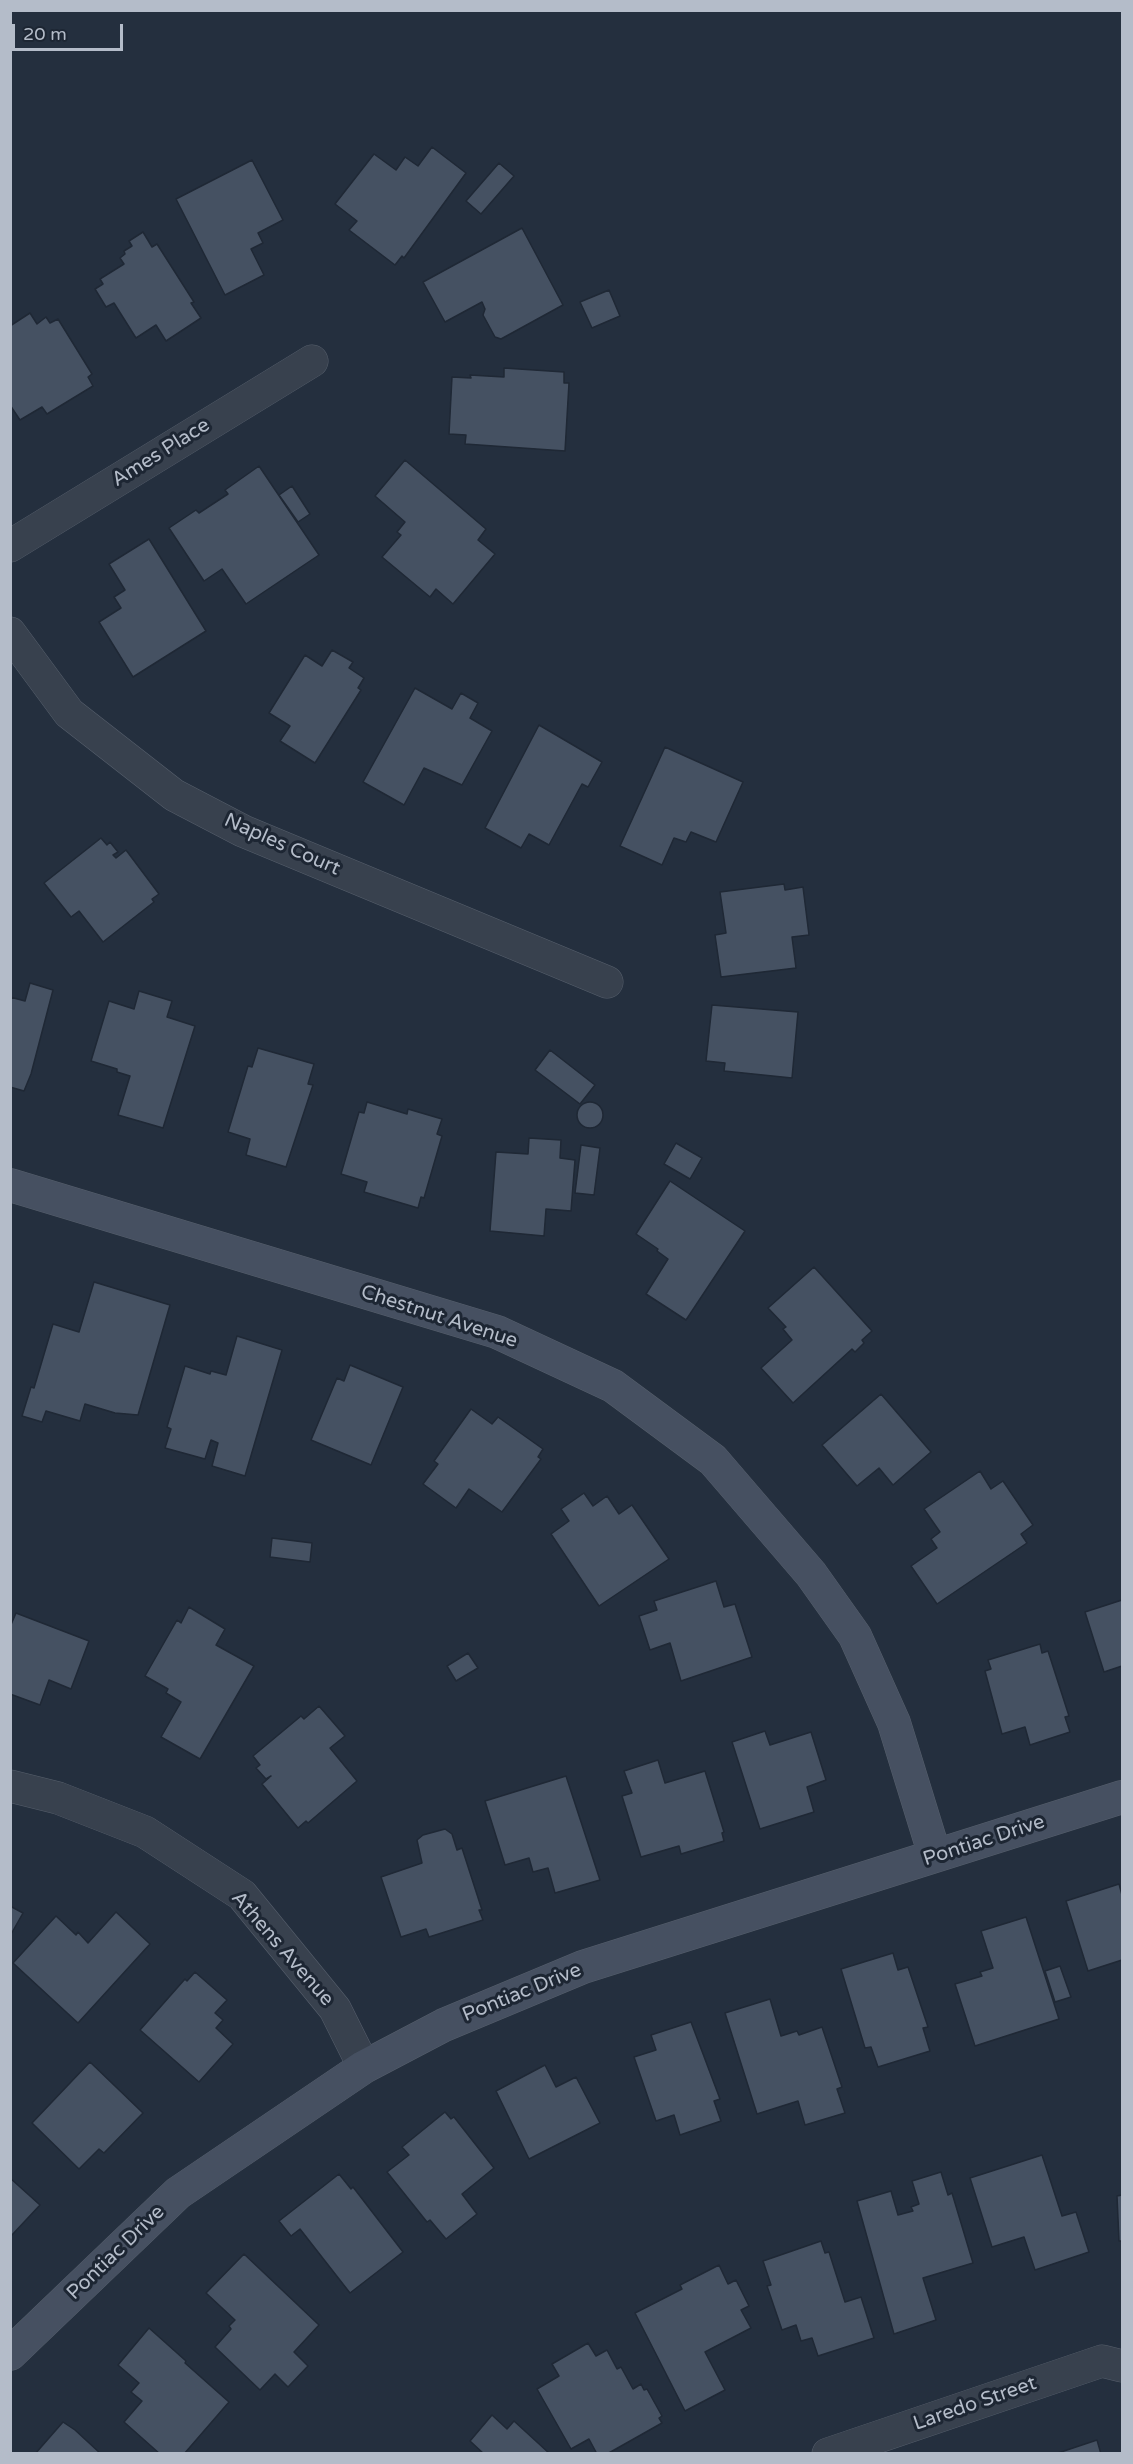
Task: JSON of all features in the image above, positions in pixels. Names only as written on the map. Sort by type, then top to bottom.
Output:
[{"type":"main road","name":"Chestnut Avenue","points":[[10,1185],[497,1332],[613,1386],[713,1460],[812,1574],[855,1636],[894,1723],[935,1856]]},
{"type":"main road","name":"Pontiac Drive","points":[[10,2354],[178,2193],[364,2067],[444,2025],[583,1967],[1122,1797]]},
{"type":"street","name":"Ames Place","points":[[10,546],[312,361]]},
{"type":"street","name":"Naples Court","points":[[10,633],[69,713],[174,795],[243,831],[607,982]]},
{"type":"street","name":"Athens Avenue","points":[[10,1786],[58,1798],[145,1832],[242,1895],[335,2009],[364,2067]]},
{"type":"street","name":"Laredo Street","points":[[828,2454],[1102,2361],[1122,2366]]},
{"type":"building","points":[[432,147],[466,173],[404,258],[402,256],[395,265],[349,230],[357,221],[335,204],[374,154],[396,170],[405,157],[418,166]]},
{"type":"building","points":[[252,160],[283,220],[258,233],[263,243],[251,249],[264,275],[225,295],[176,199]]},
{"type":"building","points":[[499,163],[514,176],[481,214],[466,201]]},
{"type":"building","points":[[522,228],[563,305],[501,339],[495,337],[483,315],[485,309],[482,302],[445,322],[423,282]]},
{"type":"building","points":[[143,232],[152,247],[157,244],[194,302],[191,303],[201,318],[166,341],[156,325],[136,338],[114,303],[106,307],[95,289],[103,284],[100,279],[124,264],[120,258],[125,254],[124,251],[132,246],[129,241]]},
{"type":"building","points":[[609,290],[620,316],[592,328],[580,302]]},
{"type":"building","points":[[30,313],[37,324],[46,317],[50,323],[58,319],[92,374],[88,377],[93,386],[47,414],[42,407],[20,420],[10,405],[10,326]]},
{"type":"building","points":[[504,368],[564,372],[564,383],[569,383],[565,451],[465,444],[466,435],[449,434],[452,377],[471,378],[470,375],[504,377]]},
{"type":"building","points":[[405,460],[486,529],[478,540],[495,554],[453,604],[436,589],[430,597],[382,557],[401,535],[397,532],[405,522],[375,496]]},
{"type":"building","points":[[259,466],[319,555],[246,604],[222,569],[204,581],[169,528],[196,510],[199,513],[228,494],[225,490]]},
{"type":"building","points":[[292,486],[310,514],[298,522],[279,495]]},
{"type":"building","points":[[149,539],[206,631],[133,677],[99,622],[121,608],[114,597],[125,590],[109,564]]},
{"type":"building","points":[[332,650],[353,662],[349,668],[364,678],[358,688],[361,690],[315,763],[280,741],[290,726],[269,713],[305,655],[322,666]]},
{"type":"building","points":[[415,688],[452,709],[461,693],[478,703],[470,718],[492,731],[462,785],[424,768],[404,805],[363,782]]},
{"type":"building","points":[[539,725],[602,762],[588,787],[582,784],[549,845],[529,834],[521,848],[485,828]]},
{"type":"building","points":[[665,747],[743,782],[716,842],[691,832],[686,842],[674,838],[662,865],[620,846]]},
{"type":"building","points":[[101,838],[107,845],[110,842],[118,852],[113,855],[116,858],[126,850],[159,894],[152,899],[154,902],[103,942],[79,911],[71,917],[44,883]]},
{"type":"building","points":[[784,884],[785,890],[803,887],[809,935],[792,937],[796,968],[721,977],[715,935],[726,933],[720,892]]},
{"type":"building","points":[[30,983],[53,990],[31,1074],[24,1091],[10,1087],[10,997],[25,1001]]},
{"type":"building","points":[[139,991],[172,1001],[167,1017],[195,1026],[163,1128],[118,1115],[130,1076],[117,1072],[117,1069],[91,1061],[109,1001],[134,1009]]},
{"type":"building","points":[[712,1005],[798,1012],[792,1078],[724,1071],[725,1063],[706,1061]]},
{"type":"building","points":[[258,1048],[314,1064],[308,1084],[313,1085],[286,1167],[246,1155],[250,1139],[228,1132],[248,1066],[252,1067]]},
{"type":"building","points":[[550,1050],[595,1085],[580,1104],[535,1070]]},
{"type":"building","points":[[367,1102],[407,1114],[408,1109],[442,1119],[437,1134],[442,1136],[424,1198],[421,1197],[418,1208],[364,1192],[367,1182],[341,1174],[359,1112],[364,1113]]},
{"type":"building","points":[[590,1102],[599,1106],[603,1115],[599,1124],[590,1128],[581,1124],[577,1115],[581,1106]]},
{"type":"building","points":[[529,1138],[561,1140],[560,1158],[575,1160],[571,1211],[546,1209],[544,1236],[490,1231],[496,1152],[528,1154]]},
{"type":"building","points":[[676,1143],[702,1158],[690,1179],[664,1164]]},
{"type":"building","points":[[581,1145],[600,1148],[594,1195],[575,1193]]},
{"type":"building","points":[[670,1181],[745,1231],[686,1320],[646,1294],[668,1259],[636,1234]]},
{"type":"building","points":[[814,1267],[872,1331],[862,1340],[864,1343],[855,1352],[852,1349],[793,1403],[761,1368],[792,1340],[783,1329],[786,1327],[768,1308]]},
{"type":"building","points":[[94,1282],[170,1305],[138,1415],[115,1413],[85,1404],[80,1421],[46,1411],[42,1422],[22,1416],[31,1387],[34,1388],[53,1324],[79,1332]]},
{"type":"building","points":[[237,1336],[282,1350],[245,1476],[212,1466],[218,1443],[211,1440],[205,1459],[165,1448],[171,1429],[167,1427],[185,1366],[210,1374],[211,1371],[226,1375]]},
{"type":"building","points":[[350,1365],[403,1387],[371,1465],[311,1440],[337,1378],[344,1381]]},
{"type":"building","points":[[881,1394],[931,1452],[893,1485],[879,1468],[857,1486],[822,1445]]},
{"type":"building","points":[[471,1409],[492,1424],[498,1417],[543,1449],[538,1457],[541,1459],[502,1512],[469,1489],[456,1508],[423,1484],[438,1464],[434,1461]]},
{"type":"building","points":[[980,1471],[991,1489],[1003,1481],[1033,1525],[1021,1534],[1027,1543],[937,1604],[911,1566],[937,1548],[931,1539],[940,1532],[924,1509]]},
{"type":"building","points":[[584,1493],[593,1506],[607,1496],[619,1514],[632,1505],[669,1559],[599,1606],[551,1534],[569,1521],[561,1509]]},
{"type":"building","points":[[272,1538],[312,1543],[310,1562],[270,1557]]},
{"type":"building","points":[[716,1581],[724,1607],[735,1604],[752,1657],[681,1681],[670,1643],[650,1650],[639,1616],[657,1610],[654,1601]]},
{"type":"building","points":[[1122,1600],[1122,1666],[1104,1672],[1085,1612]]},
{"type":"building","points":[[189,1607],[225,1629],[216,1645],[254,1666],[200,1759],[161,1737],[181,1702],[166,1693],[168,1689],[145,1676],[177,1620],[181,1623]]},
{"type":"building","points":[[16,1613],[89,1641],[71,1689],[49,1680],[40,1705],[10,1694],[10,1627]]},
{"type":"building","points":[[1040,1644],[1042,1653],[1048,1651],[1069,1716],[1065,1717],[1070,1732],[1030,1745],[1025,1727],[1002,1734],[985,1671],[991,1669],[988,1660]]},
{"type":"building","points":[[468,1653],[478,1668],[456,1681],[447,1666]]},
{"type":"building","points":[[319,1706],[345,1736],[330,1748],[357,1781],[308,1823],[306,1821],[298,1828],[262,1784],[271,1776],[266,1779],[256,1768],[260,1765],[253,1756],[301,1716],[304,1719]]},
{"type":"building","points":[[765,1731],[770,1745],[811,1732],[826,1780],[807,1787],[814,1812],[760,1829],[732,1742]]},
{"type":"building","points":[[658,1760],[665,1783],[705,1771],[724,1832],[722,1833],[724,1841],[681,1854],[679,1846],[641,1857],[622,1796],[632,1793],[624,1771]]},
{"type":"building","points":[[566,1776],[600,1880],[555,1893],[548,1868],[533,1872],[529,1858],[505,1865],[485,1801]]},
{"type":"building","points":[[445,1829],[452,1834],[457,1850],[462,1848],[482,1910],[479,1910],[483,1920],[429,1937],[426,1929],[401,1937],[381,1877],[422,1863],[417,1840],[423,1835]]},
{"type":"building","points":[[1119,1884],[1122,1895],[1122,1960],[1088,1971],[1066,1901]]},
{"type":"building","points":[[10,1906],[23,1913],[10,1936]]},
{"type":"building","points":[[116,1912],[150,1944],[78,2023],[13,1963],[56,1916],[76,1935],[78,1932],[88,1943]]},
{"type":"building","points":[[1026,1917],[1059,2019],[975,2046],[955,1984],[982,1976],[980,1972],[993,1968],[981,1931]]},
{"type":"building","points":[[893,1953],[898,1970],[908,1967],[928,2027],[923,2028],[930,2051],[878,2067],[871,2047],[865,2048],[841,1969]]},
{"type":"building","points":[[1060,1966],[1071,1997],[1055,2002],[1045,1971]]},
{"type":"building","points":[[195,1972],[227,2000],[215,2013],[223,2020],[216,2028],[233,2044],[199,2082],[140,2030],[185,1979],[187,1981]]},
{"type":"building","points":[[770,1999],[781,2036],[797,2031],[799,2035],[822,2027],[842,2087],[837,2089],[845,2113],[805,2125],[798,2101],[757,2114],[725,2013]]},
{"type":"building","points":[[691,2022],[720,2099],[714,2101],[721,2121],[680,2135],[674,2115],[656,2121],[634,2057],[656,2050],[651,2035]]},
{"type":"building","points":[[90,2062],[143,2113],[104,2153],[99,2149],[79,2169],[32,2123]]},
{"type":"building","points":[[545,2065],[556,2087],[576,2077],[600,2123],[529,2159],[496,2091]]},
{"type":"building","points":[[445,2112],[451,2119],[454,2117],[494,2168],[462,2194],[477,2214],[446,2239],[430,2220],[427,2222],[387,2172],[409,2155],[402,2147]]},
{"type":"building","points":[[1042,2155],[1062,2216],[1076,2212],[1089,2252],[1035,2270],[1024,2237],[992,2247],[970,2178]]},
{"type":"building","points":[[941,2172],[948,2195],[952,2193],[973,2263],[923,2278],[936,2320],[894,2334],[857,2201],[891,2191],[898,2215],[913,2211],[911,2207],[919,2204],[912,2181]]},
{"type":"building","points":[[339,2174],[351,2189],[353,2187],[403,2252],[350,2293],[300,2229],[291,2236],[279,2221]]},
{"type":"building","points":[[10,2178],[40,2205],[11,2236],[10,2236]]},
{"type":"building","points":[[1122,2195],[1122,2241],[1119,2241],[1117,2196]]},
{"type":"building","points":[[821,2241],[825,2253],[829,2252],[845,2302],[861,2297],[874,2338],[818,2356],[812,2338],[801,2341],[796,2325],[782,2330],[767,2286],[771,2285],[763,2261]]},
{"type":"building","points":[[244,2254],[319,2325],[294,2352],[308,2366],[288,2387],[275,2374],[260,2390],[215,2347],[231,2329],[229,2326],[235,2320],[206,2293]]},
{"type":"building","points":[[719,2265],[728,2284],[736,2280],[749,2306],[741,2310],[751,2328],[705,2352],[725,2390],[685,2411],[635,2313],[682,2289],[680,2285]]},
{"type":"building","points":[[149,2328],[229,2402],[184,2454],[160,2454],[124,2422],[142,2401],[131,2392],[139,2383],[118,2365]]},
{"type":"building","points":[[588,2343],[596,2356],[607,2350],[617,2369],[621,2367],[633,2389],[641,2384],[644,2390],[647,2389],[662,2416],[659,2418],[662,2423],[607,2454],[597,2454],[589,2439],[571,2449],[537,2389],[559,2376],[552,2364]]},
{"type":"building","points":[[492,2415],[507,2429],[514,2421],[550,2454],[484,2454],[470,2441]]},
{"type":"building","points":[[63,2422],[75,2430],[101,2454],[35,2454]]},
{"type":"building","points":[[1097,2440],[1101,2454],[1058,2454],[1058,2453]]}]
